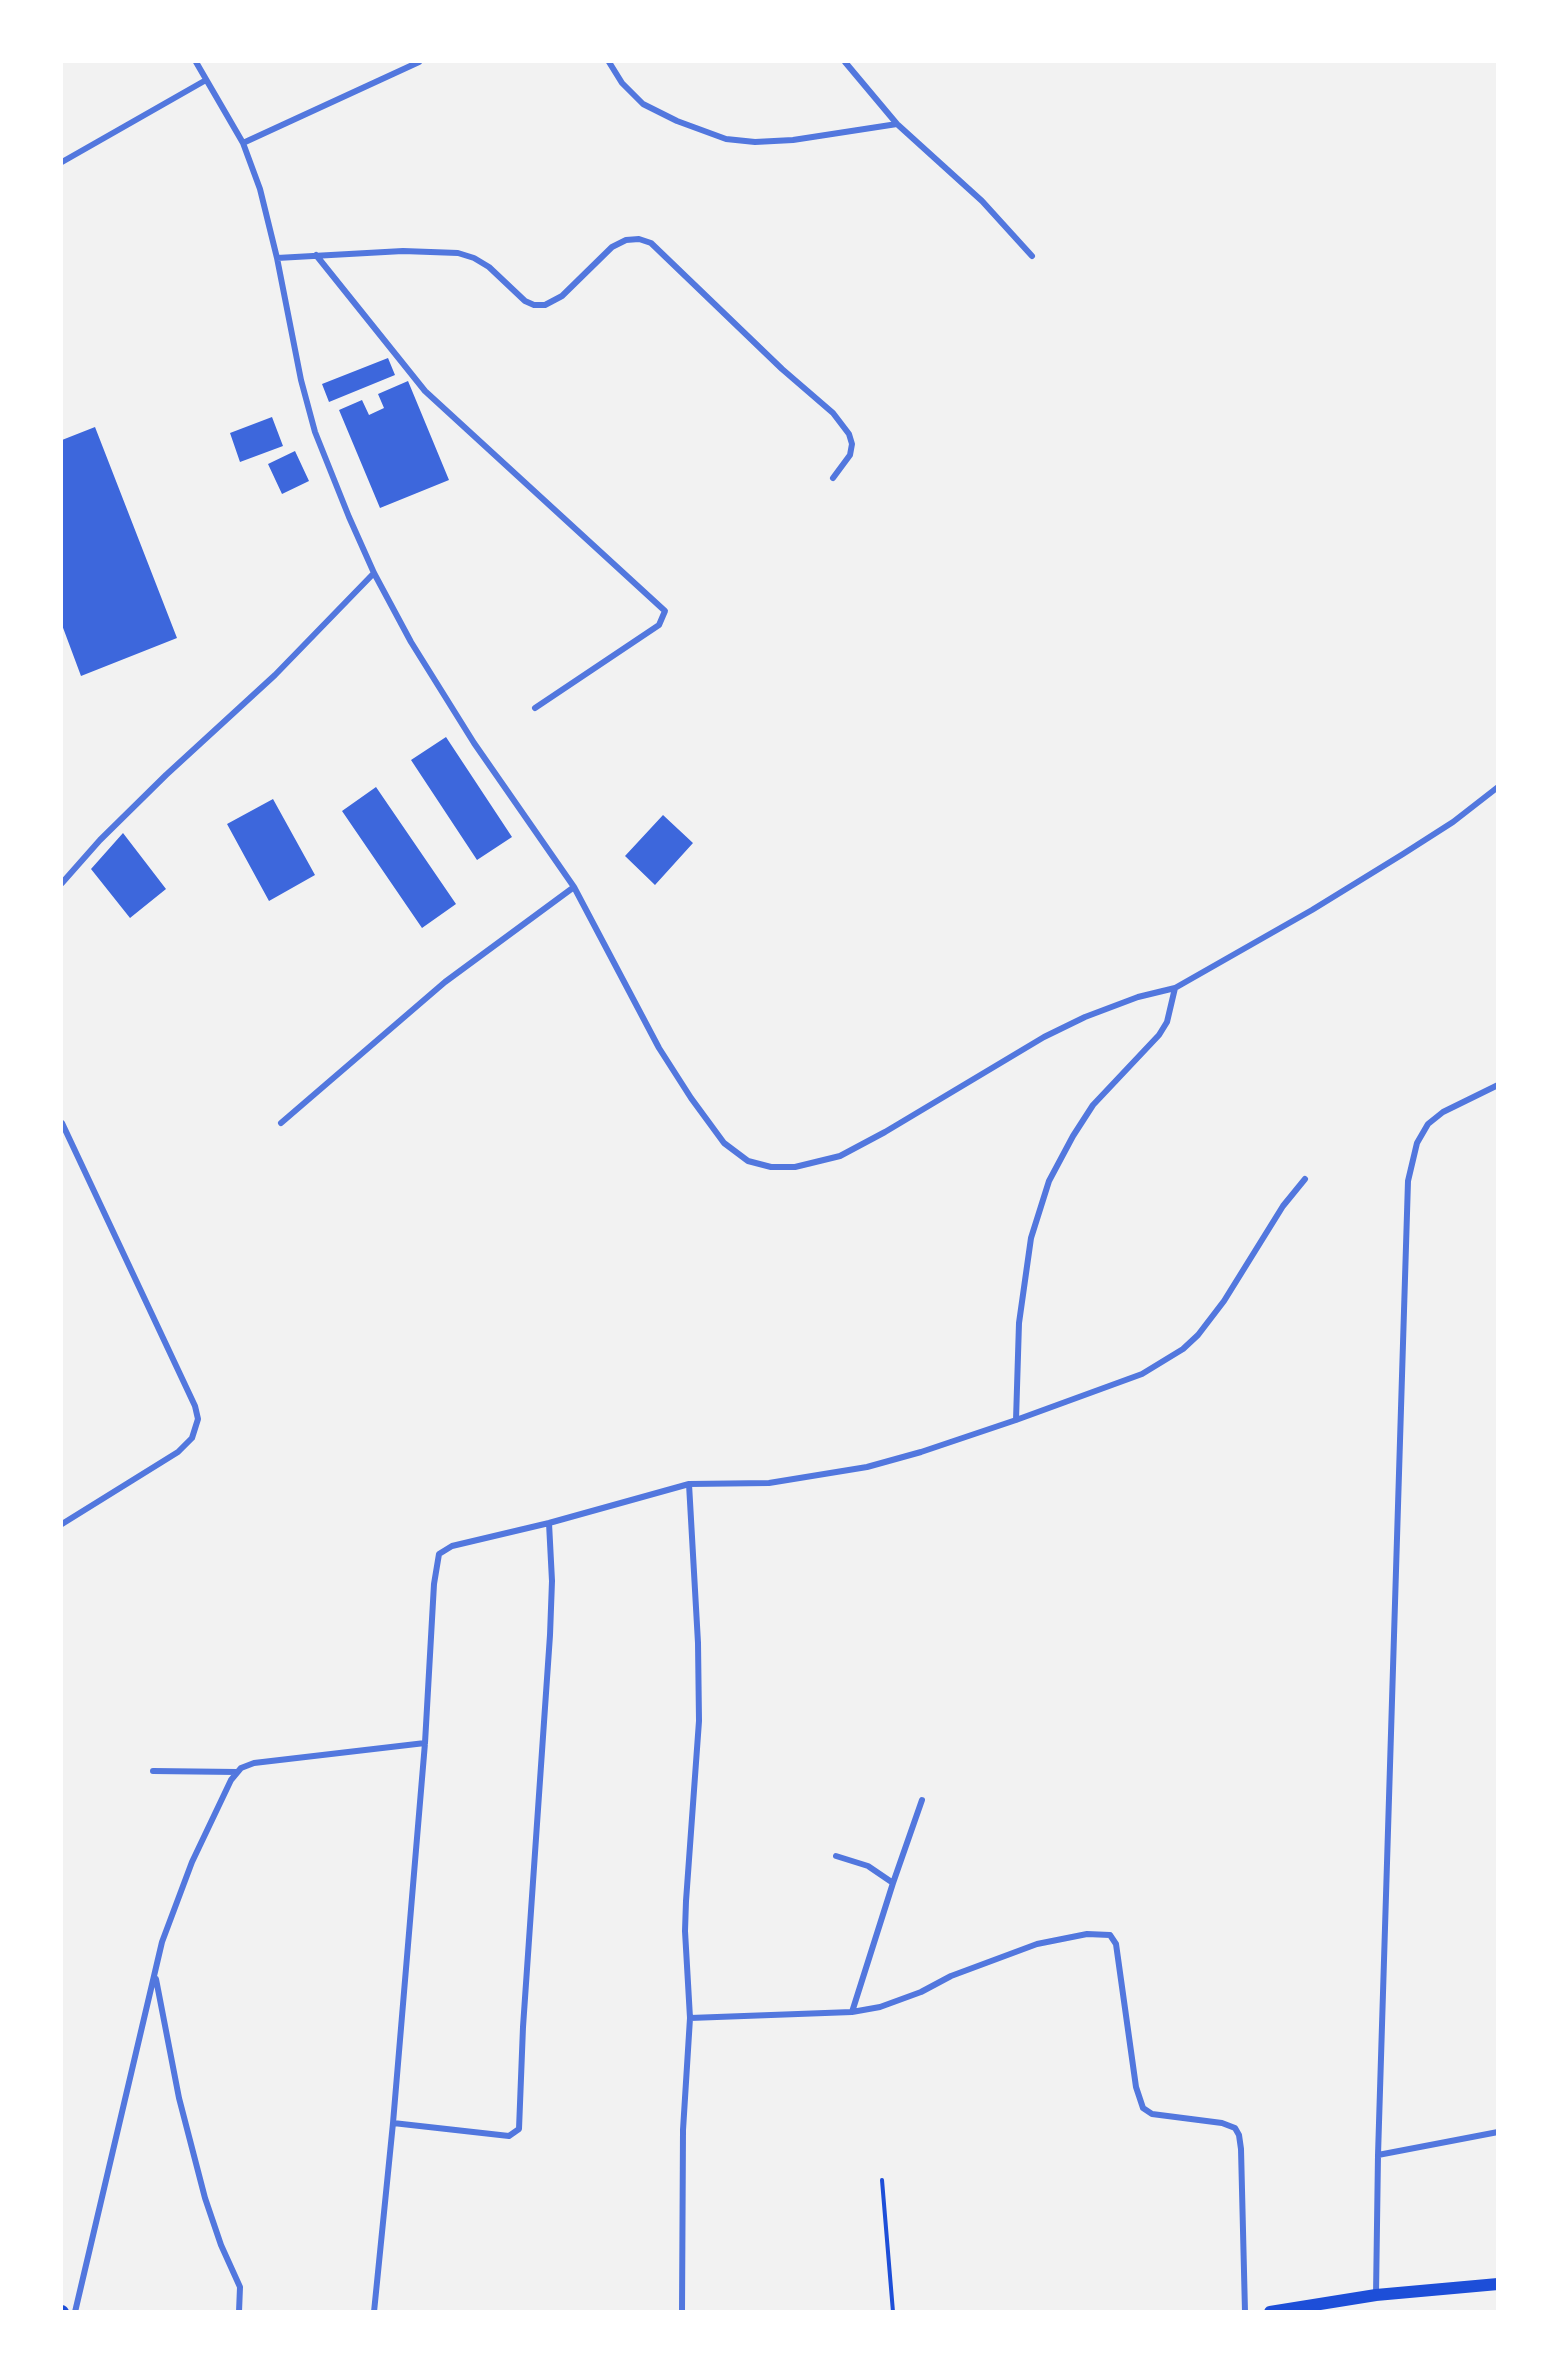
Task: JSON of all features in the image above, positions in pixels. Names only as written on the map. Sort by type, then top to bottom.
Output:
[{"type":"main road","points":[[1270,2312],[1376,2295],[1497,2284]]},
{"type":"street","points":[[196,62],[243,143],[260,189],[277,258],[301,380],[315,432],[374,573],[411,642],[474,743],[574,887],[658,1047],[724,1143],[748,1161],[771,1167],[795,1167],[840,1156],[885,1132],[1044,1037],[1085,1017],[1138,997],[1174,988],[1312,910],[1403,854],[1453,822],[1497,787]]},
{"type":"street","points":[[243,143],[419,62]]},
{"type":"street","points":[[609,62],[622,83],[643,104],[677,121],[726,139],[755,142],[785,141],[844,134],[897,124]]},
{"type":"street","points":[[845,62],[897,124],[982,201],[1032,256]]},
{"type":"street","points":[[62,162],[206,80]]},
{"type":"street","points":[[277,258],[403,251],[458,253],[474,258],[489,267],[525,301],[534,305],[555,301],[612,247],[626,240],[639,239],[651,243],[782,369],[833,413],[849,434],[852,444],[850,455],[833,478]]},
{"type":"street","points":[[316,255],[425,391],[665,611],[659,625],[535,708]]},
{"type":"street","points":[[62,883],[100,840],[166,775],[288,663],[374,573]]},
{"type":"street","points":[[281,1123],[445,982],[574,887]]},
{"type":"street","points":[[1016,1420],[1019,1323],[1031,1238],[1049,1181],[1093,1105],[1159,1035],[1169,1014],[1174,988]]},
{"type":"street","points":[[1376,2295],[1378,2155],[1408,1181],[1418,1143],[1428,1124],[1443,1112],[1497,1085]]},
{"type":"street","points":[[62,1123],[190,1395],[198,1419],[192,1438],[178,1452],[62,1524]]},
{"type":"street","points":[[374,2312],[393,2123],[425,1743],[434,1584],[439,1554],[452,1546],[549,1523],[689,1484],[769,1483],[841,1473],[921,1452],[1142,1374],[1183,1349],[1198,1335],[1224,1301],[1283,1206],[1305,1179]]},
{"type":"street","points":[[682,2312],[683,2130],[690,2018],[685,1932],[699,1721],[698,1643],[689,1484]]},
{"type":"street","points":[[393,2123],[509,2136],[519,2129],[523,2027],[550,1635],[552,1581],[549,1523]]},
{"type":"street","points":[[75,2312],[162,1942],[192,1862],[237,1772],[244,1766],[254,1763],[425,1743]]},
{"type":"street","points":[[153,1771],[237,1772]]},
{"type":"street","points":[[852,2012],[922,1800]]},
{"type":"street","points":[[836,1856],[868,1866],[893,1883]]},
{"type":"street","points":[[690,2018],[852,2012],[898,2001],[951,1976],[1037,1944],[1087,1934],[1110,1935],[1116,1944],[1136,2087],[1143,2108],[1155,2114],[1221,2123],[1234,2128],[1239,2135],[1245,2312]]},
{"type":"street","points":[[155,1976],[179,2098],[205,2198],[221,2245],[240,2287],[239,2312]]},
{"type":"street","points":[[1378,2155],[1497,2132]]},
{"type":"path","points":[[882,2180],[893,2312]]},
{"type":"building","points":[[388,358],[395,375],[329,402],[322,384]]},
{"type":"building","points":[[408,381],[449,480],[380,508],[339,410],[362,400],[369,415],[384,408],[378,394]]},
{"type":"building","points":[[272,417],[283,446],[240,462],[230,433]]},
{"type":"building","points":[[95,427],[177,638],[81,676],[62,625],[62,440]]},
{"type":"building","points":[[295,451],[309,481],[282,494],[268,464]]},
{"type":"building","points":[[446,737],[512,837],[477,860],[411,760]]},
{"type":"building","points":[[376,787],[456,904],[422,928],[342,811]]},
{"type":"building","points":[[273,799],[315,875],[269,901],[227,824]]},
{"type":"building","points":[[663,815],[693,843],[655,885],[625,856]]},
{"type":"building","points":[[123,833],[166,889],[130,918],[91,869]]}]
